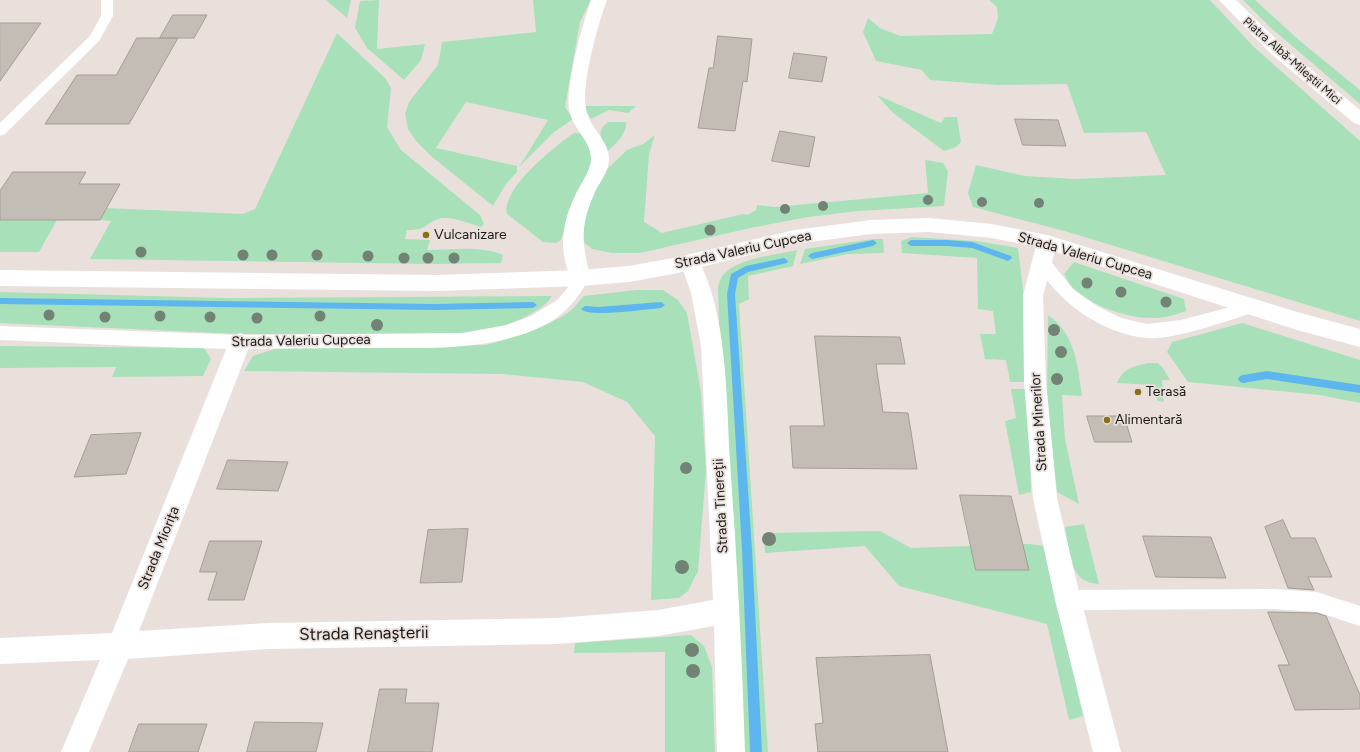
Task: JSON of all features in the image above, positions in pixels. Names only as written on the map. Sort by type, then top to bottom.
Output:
[{"type":"street","points":[[581,278],[573,251],[571,236],[577,210],[599,168],[600,156],[594,140],[582,124],[579,116],[577,109],[578,92],[589,26],[599,0]]},
{"type":"street","name":"Piatra Albă-Mileștii Mici","points":[[1227,0],[1276,49],[1360,119]]},
{"type":"street","name":"Strada Valeriu Cupcea","points":[[0,278],[437,284],[581,278],[629,274],[690,262],[750,246],[795,237],[892,226],[929,225],[992,231],[1045,252],[1254,307],[1297,321],[1360,338]]},
{"type":"street","name":"Strada Minerilor","points":[[1045,252],[1033,296],[1035,381],[1045,498],[1068,600],[1107,752]]},
{"type":"street","name":"Strada Tinereţii","points":[[690,262],[702,293],[712,346],[727,611],[731,752]]},
{"type":"street","name":"Strada Mioriţa","points":[[75,752],[120,646],[240,342]]},
{"type":"street","name":"Strada Renaşterii","points":[[0,651],[120,646],[268,636],[557,631],[658,623],[727,611]]},
{"type":"lane","points":[[0,131],[96,38],[107,16],[108,0]]},
{"type":"lane","name":"Strada Valeriu Cupcea","points":[[1045,252],[1067,293],[1091,311],[1118,324],[1146,331],[1181,327],[1254,307]]},
{"type":"lane","name":"Strada Valeriu Cupcea","points":[[0,333],[240,342],[462,340],[486,337],[511,331],[557,310],[572,295],[581,278]]},
{"type":"lane","points":[[1068,600],[1274,599],[1317,602],[1360,616]]},
{"type":"green space","points":[[326,0],[351,0],[347,18]]},
{"type":"green space","points":[[379,0],[377,49],[425,44],[421,60],[404,80],[367,48],[355,28],[360,1]]},
{"type":"green space","points":[[533,0],[591,0],[580,22],[565,107],[573,119],[554,132],[519,167],[548,120],[466,102],[436,148],[517,166],[517,172],[506,184],[493,206],[431,156],[416,141],[408,129],[405,114],[409,102],[438,65],[442,42],[536,32]]},
{"type":"green space","points":[[989,0],[1210,0],[1254,47],[1360,141],[1360,321],[1068,232],[973,207],[968,193],[976,165],[1025,176],[1075,179],[1166,175],[1146,132],[1084,133],[1067,84],[997,85],[930,80],[922,70],[876,61],[863,32],[868,18],[880,28],[900,36],[992,34],[998,18],[997,7]]},
{"type":"green space","points":[[1243,0],[1255,0],[1300,41],[1360,90],[1360,104],[1270,27]]},
{"type":"green space","points":[[337,33],[385,78],[391,88],[387,127],[401,150],[480,215],[484,224],[481,227],[454,219],[443,218],[433,221],[422,228],[407,230],[405,239],[430,240],[427,250],[476,249],[494,252],[503,255],[501,263],[434,264],[90,259],[111,221],[100,220],[106,208],[243,214],[255,209]]},
{"type":"green space","points":[[877,95],[941,123],[945,117],[957,117],[961,142],[956,147],[944,151],[893,113]]},
{"type":"green space","points":[[585,106],[636,106],[628,113],[609,110],[591,119]]},
{"type":"green space","points":[[608,122],[626,122],[626,127],[619,139],[606,153],[601,140],[601,133],[602,129]]},
{"type":"green space","points":[[574,133],[582,134],[594,154],[588,175],[575,201],[561,240],[556,243],[543,242],[507,214],[507,204],[512,193],[531,169]]},
{"type":"green space","points":[[655,135],[649,154],[644,222],[662,233],[743,214],[747,215],[756,210],[757,205],[775,207],[928,193],[925,160],[943,163],[948,171],[944,206],[858,211],[808,217],[755,227],[640,253],[612,253],[592,249],[579,238],[580,224],[604,172],[627,150],[643,144]]},
{"type":"green space","points":[[0,220],[57,220],[39,252],[0,252]]},
{"type":"green space","points":[[912,237],[977,241],[1018,248],[1023,290],[1027,382],[1010,382],[1006,360],[985,359],[980,334],[996,334],[993,311],[978,309],[977,258],[902,253],[901,241]]},
{"type":"green space","points":[[873,239],[883,239],[884,253],[848,254],[800,264],[805,249]]},
{"type":"green space","points":[[797,250],[793,266],[748,276],[749,299],[739,304],[768,752],[742,752],[721,396],[718,287],[720,279],[729,269],[757,258]]},
{"type":"green space","points":[[1074,262],[1184,299],[1186,311],[1168,317],[1154,318],[1129,315],[1103,307],[1081,295],[1070,284],[1064,274]]},
{"type":"green space","points":[[636,290],[663,290],[678,300],[687,313],[701,392],[706,470],[698,571],[688,591],[679,598],[651,600],[655,436],[627,402],[583,382],[502,374],[244,371],[253,356],[281,347],[486,345],[540,327],[560,318],[571,310],[584,296]]},
{"type":"green space","points":[[0,292],[228,298],[552,296],[548,302],[539,309],[523,318],[472,334],[240,334],[0,323]]},
{"type":"green space","points":[[1048,315],[1057,322],[1070,341],[1079,373],[1082,396],[1062,395],[1065,439],[1079,504],[1057,492],[1047,400]]},
{"type":"green space","points":[[1242,323],[1360,360],[1360,403],[1320,395],[1188,382],[1167,352],[1172,342]]},
{"type":"green space","points":[[0,346],[204,348],[211,359],[203,376],[112,377],[116,367],[0,368]]},
{"type":"green space","points":[[1148,363],[1158,363],[1163,368],[1170,380],[1162,380],[1164,402],[1158,401],[1153,385],[1117,383],[1123,374],[1130,368]]},
{"type":"green space","points":[[1011,389],[1028,389],[1031,492],[1019,495],[1005,421],[1016,418]]},
{"type":"green space","points":[[1084,524],[1099,584],[1088,582],[1080,577],[1072,565],[1068,549],[1065,527]]},
{"type":"green space","points":[[880,531],[911,548],[1029,544],[1045,546],[1083,716],[1069,720],[1047,624],[899,586],[865,546],[765,553],[764,533]]},
{"type":"green space","points":[[691,635],[704,646],[712,667],[715,752],[665,752],[665,652],[574,653],[575,643]]},
{"type":"building","points":[[173,15],[207,15],[194,38],[160,38]]},
{"type":"building","points":[[0,23],[41,23],[0,81]]},
{"type":"building","points":[[718,36],[752,39],[747,82],[743,81],[735,131],[698,128],[709,68],[713,68]]},
{"type":"building","points":[[137,38],[178,38],[129,124],[45,124],[77,75],[116,75]]},
{"type":"building","points":[[794,53],[827,57],[822,82],[789,78]]},
{"type":"building","points":[[1015,119],[1058,120],[1066,146],[1023,145]]},
{"type":"building","points":[[780,131],[815,137],[809,167],[772,161]]},
{"type":"building","points":[[13,172],[86,172],[79,184],[120,184],[100,220],[0,220],[0,191]]},
{"type":"building","points":[[815,336],[900,337],[905,364],[876,364],[883,412],[908,413],[917,469],[793,468],[790,426],[824,426]]},
{"type":"building","points":[[1087,416],[1124,416],[1132,442],[1095,442]]},
{"type":"building","points":[[141,433],[126,474],[74,477],[91,435]]},
{"type":"building","points":[[228,460],[288,462],[278,491],[217,489]]},
{"type":"building","points":[[960,495],[1011,496],[1029,570],[976,570]]},
{"type":"building","points":[[1283,520],[1291,538],[1315,538],[1332,577],[1308,577],[1314,590],[1288,588],[1265,527]]},
{"type":"building","points":[[468,529],[462,582],[420,583],[428,530]]},
{"type":"building","points":[[1143,536],[1211,537],[1226,578],[1156,577]]},
{"type":"building","points":[[210,541],[262,541],[244,600],[208,600],[217,572],[200,572]]},
{"type":"building","points":[[1268,612],[1317,613],[1326,616],[1360,695],[1360,709],[1295,710],[1278,665],[1289,665]]},
{"type":"building","points":[[930,655],[948,752],[818,752],[815,724],[823,723],[816,658]]},
{"type":"building","points":[[380,689],[407,689],[405,703],[439,703],[432,752],[368,752]]},
{"type":"building","points":[[255,722],[323,723],[316,752],[247,752]]},
{"type":"building","points":[[139,724],[207,724],[198,752],[129,752]]},
{"type":"waterway","points":[[812,256],[873,243]]},
{"type":"waterway","points":[[911,243],[972,245],[1008,258]]},
{"type":"waterway","points":[[756,752],[747,550],[731,294],[734,276],[746,269],[784,261]]},
{"type":"waterway","points":[[0,301],[435,307],[533,305]]},
{"type":"waterway","points":[[585,309],[598,310],[661,305]]},
{"type":"waterway","points":[[1243,379],[1267,375],[1360,389]]},
{"type":"place","name":"Vulcanizare","points":[[426,235]]},
{"type":"place","name":"Terasă","points":[[1138,392]]},
{"type":"place","name":"Alimentară","points":[[1107,420]]}]
